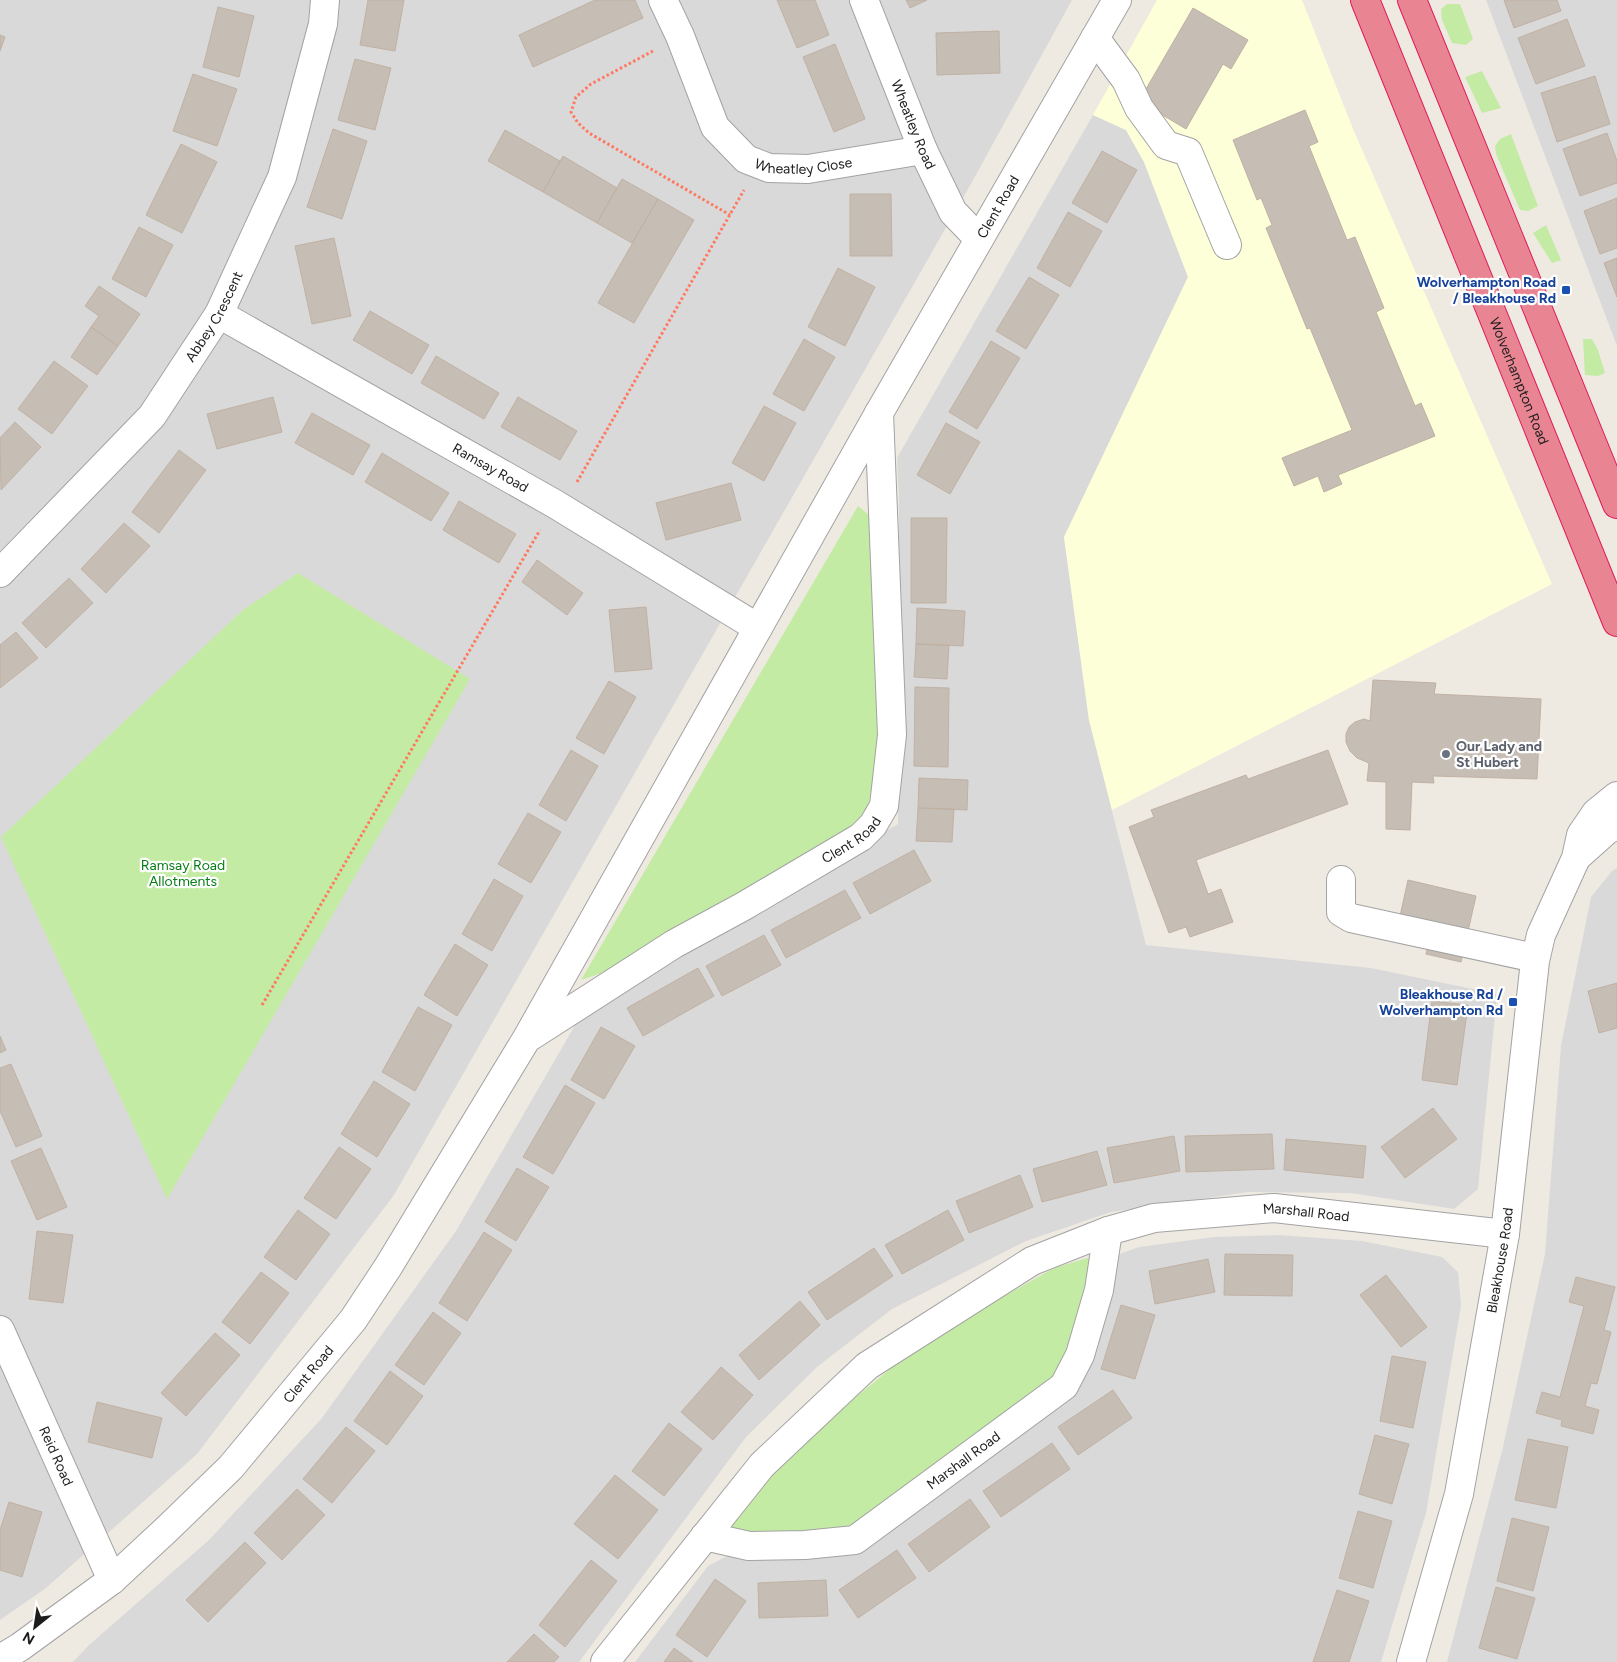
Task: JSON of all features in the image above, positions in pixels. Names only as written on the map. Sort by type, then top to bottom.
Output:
[{"type":"highway","name":"Wolverhampton Road","points":[[1365,0],[1617,622]]},
{"type":"highway","points":[[1412,0],[1617,504]]},
{"type":"street","name":"Abbey Crescent","points":[[0,573],[152,416],[219,314],[282,176],[323,24],[325,0]]},
{"type":"street","name":"Wheatley Close","points":[[663,0],[680,36],[715,127],[746,159],[769,168],[808,169],[923,150]]},
{"type":"street","name":"Wheatley Road","points":[[864,0],[923,150],[953,212],[979,238]]},
{"type":"street","name":"Clent Road","points":[[10,1656],[112,1580],[231,1467],[353,1320],[388,1267],[527,1038],[879,413],[1117,0]]},
{"type":"street","points":[[1095,38],[1126,80],[1139,108],[1166,145],[1188,152],[1227,245]]},
{"type":"street","name":"Ramsay Road","points":[[219,314],[555,504],[758,628]]},
{"type":"street","name":"Clent Road","points":[[527,1038],[674,944],[744,906],[861,837],[873,825],[884,806],[892,735],[879,413]]},
{"type":"street","name":"Bleakhouse Road","points":[[1411,1662],[1459,1494],[1505,1234],[1535,958],[1540,935],[1576,858],[1581,835],[1596,813],[1617,796]]},
{"type":"street","name":"Bleakhouse Road","points":[[1576,858],[1607,830],[1617,825]]},
{"type":"street","points":[[1341,880],[1341,912],[1351,918],[1535,958]]},
{"type":"street","name":"Marshall Road","points":[[605,1662],[762,1464],[867,1366],[1032,1261],[1108,1231],[1154,1218],[1274,1208],[1505,1234]]},
{"type":"street","name":"Marshall Road","points":[[704,1536],[749,1546],[805,1545],[855,1540],[1064,1386],[1080,1355],[1099,1290],[1108,1231]]},
{"type":"street","name":"Reid Road","points":[[0,1330],[112,1580]]},
{"type":"path","points":[[680,36],[591,84],[576,97],[571,112],[578,123],[589,133],[730,215]]},
{"type":"path","points":[[575,486],[743,192],[769,168]]},
{"type":"path","points":[[262,1005],[555,504]]},
{"type":"shaded area","points":[[0,0],[1072,0],[972,182],[394,1195],[197,1454],[46,1588],[0,1620]]},
{"type":"shaded area","points":[[1157,0],[1302,0],[1353,129],[1552,584],[1112,810],[1089,720],[1064,537],[1188,277],[1144,162],[1126,130],[1093,115]]},
{"type":"shaded area","points":[[1486,0],[1617,0],[1617,346]]},
{"type":"shaded area","points":[[1093,115],[1126,130],[1144,162],[1188,277],[1064,537],[1089,720],[1146,945],[1371,968],[1497,994],[1478,1189],[1454,1209],[1351,1193],[1248,1192],[1111,1212],[1026,1241],[892,1309],[817,1367],[746,1437],[579,1662],[73,1662],[88,1646],[209,1540],[322,1418],[456,1231],[585,1008],[898,824],[899,498],[897,458]]},
{"type":"shaded area","points":[[1617,868],[1617,1662],[1447,1662],[1503,1447],[1545,1254],[1561,1046],[1591,897],[1612,871]]},
{"type":"shaded area","points":[[1278,1235],[1362,1241],[1442,1257],[1458,1272],[1461,1306],[1426,1513],[1381,1662],[635,1662],[708,1566],[727,1556],[838,1555],[1072,1389],[1117,1255],[1139,1247],[1214,1237]]},
{"type":"green space","points":[[1447,4],[1460,4],[1473,39],[1466,45],[1452,43],[1442,20],[1441,9]]},
{"type":"green space","points":[[1482,71],[1501,108],[1482,113],[1465,77]]},
{"type":"green space","points":[[1511,134],[1538,206],[1528,211],[1520,210],[1496,154],[1495,146],[1500,139]]},
{"type":"green space","points":[[1546,225],[1561,260],[1552,263],[1533,233]]},
{"type":"green space","points":[[1583,339],[1592,339],[1598,350],[1605,373],[1598,376],[1585,375]]},
{"type":"green space","points":[[858,506],[874,519],[873,635],[879,756],[866,815],[841,838],[611,970],[581,980]]},
{"type":"green space","name":"Ramsay Road Allotments","points":[[298,573],[470,679],[167,1199],[1,837],[243,610]]},
{"type":"green space","points":[[1091,1257],[1080,1306],[1061,1368],[1048,1385],[847,1533],[746,1539],[728,1527],[795,1447],[923,1342],[1054,1268]]},
{"type":"building","points":[[368,0],[404,0],[395,51],[360,45]]},
{"type":"building","points":[[595,0],[635,0],[643,18],[533,67],[519,35]]},
{"type":"building","points":[[777,0],[815,0],[829,35],[797,48]]},
{"type":"building","points":[[906,0],[927,0],[910,8]]},
{"type":"building","points":[[1504,0],[1557,0],[1561,11],[1514,28]]},
{"type":"building","points":[[218,7],[254,16],[239,77],[203,67]]},
{"type":"building","points":[[1193,8],[1248,40],[1231,69],[1223,64],[1186,129],[1139,101]]},
{"type":"building","points":[[1567,19],[1585,66],[1536,84],[1518,38]]},
{"type":"building","points":[[999,31],[1000,73],[937,75],[936,33]]},
{"type":"building","points":[[0,35],[5,37],[0,51]]},
{"type":"building","points":[[835,44],[865,119],[834,132],[803,57]]},
{"type":"building","points":[[355,59],[391,68],[375,130],[338,120]]},
{"type":"building","points":[[193,74],[237,89],[217,146],[173,131]]},
{"type":"building","points":[[1595,76],[1610,124],[1557,142],[1541,93]]},
{"type":"building","points":[[1305,110],[1318,142],[1309,146],[1347,240],[1355,237],[1384,308],[1376,312],[1415,406],[1421,403],[1435,436],[1338,475],[1342,484],[1324,492],[1318,476],[1294,486],[1282,458],[1352,430],[1310,328],[1307,329],[1266,228],[1272,225],[1261,198],[1257,200],[1233,140]]},
{"type":"building","points":[[333,129],[367,141],[342,219],[307,207]]},
{"type":"building","points":[[505,130],[560,161],[543,192],[488,161]]},
{"type":"building","points":[[1607,133],[1617,161],[1617,183],[1580,196],[1563,149]]},
{"type":"building","points":[[181,144],[217,162],[182,233],[146,215]]},
{"type":"building","points":[[1102,151],[1137,170],[1107,223],[1072,203]]},
{"type":"building","points":[[563,156],[617,188],[597,223],[543,192]]},
{"type":"building","points":[[622,179],[658,199],[632,243],[597,223]]},
{"type":"building","points":[[850,194],[891,194],[892,256],[850,256]]},
{"type":"building","points":[[1617,198],[1617,248],[1600,254],[1584,211]]},
{"type":"building","points":[[658,199],[694,220],[634,323],[598,303]]},
{"type":"building","points":[[1068,212],[1102,231],[1070,287],[1037,268]]},
{"type":"building","points":[[139,227],[173,245],[146,297],[112,279]]},
{"type":"building","points":[[334,238],[351,316],[312,324],[295,246]]},
{"type":"building","points":[[1617,258],[1617,297],[1604,263]]},
{"type":"building","points":[[838,268],[875,287],[845,346],[808,327]]},
{"type":"building","points":[[1029,277],[1059,295],[1026,349],[996,331]]},
{"type":"building","points":[[99,286],[140,314],[118,346],[91,327],[99,316],[85,306]]},
{"type":"building","points":[[370,311],[429,345],[412,374],[353,340]]},
{"type":"building","points":[[91,327],[118,346],[97,375],[71,357]]},
{"type":"building","points":[[804,339],[835,357],[804,411],[773,394]]},
{"type":"building","points":[[991,341],[1020,358],[977,429],[949,412]]},
{"type":"building","points":[[436,356],[499,393],[484,419],[421,383]]},
{"type":"building","points":[[54,361],[88,386],[52,434],[18,409]]},
{"type":"building","points":[[273,397],[282,432],[217,449],[207,414]]},
{"type":"building","points":[[518,397],[577,431],[560,460],[501,427]]},
{"type":"building","points":[[764,406],[796,423],[764,481],[732,463]]},
{"type":"building","points":[[312,413],[370,445],[353,475],[295,443]]},
{"type":"building","points":[[15,422],[41,447],[1,490],[0,438]]},
{"type":"building","points":[[946,423],[980,442],[950,494],[917,475]]},
{"type":"building","points":[[179,450],[206,470],[159,533],[132,512]]},
{"type":"building","points":[[382,453],[449,493],[431,521],[365,482]]},
{"type":"building","points":[[731,483],[741,520],[666,540],[656,503]]},
{"type":"building","points":[[459,501],[516,534],[499,563],[443,530]]},
{"type":"building","points":[[911,518],[947,518],[946,603],[911,603]]},
{"type":"building","points":[[124,523],[150,546],[106,593],[81,569]]},
{"type":"building","points":[[537,560],[583,593],[567,615],[522,582]]},
{"type":"building","points":[[69,578],[93,603],[46,648],[22,623]]},
{"type":"building","points":[[646,607],[652,669],[615,672],[609,610]]},
{"type":"building","points":[[917,608],[965,611],[963,646],[916,644]]},
{"type":"building","points":[[16,632],[38,658],[0,688],[0,645]]},
{"type":"building","points":[[916,644],[949,645],[947,679],[914,677]]},
{"type":"building","name":"Our Lady and St Hubert","points":[[1373,680],[1436,683],[1434,694],[1541,699],[1537,779],[1433,776],[1434,783],[1412,782],[1410,830],[1386,829],[1386,782],[1367,781],[1369,763],[1357,758],[1350,751],[1346,742],[1346,734],[1349,727],[1355,722],[1364,719],[1370,721]]},
{"type":"building","points":[[609,681],[636,697],[604,754],[576,738]]},
{"type":"building","points":[[915,687],[949,688],[948,767],[914,766]]},
{"type":"building","points":[[571,750],[598,766],[566,821],[539,805]]},
{"type":"building","points":[[1328,750],[1348,804],[1196,860],[1208,894],[1221,889],[1233,922],[1190,937],[1186,927],[1169,933],[1129,827],[1154,817],[1151,810],[1246,775],[1248,779]]},
{"type":"building","points":[[919,778],[968,780],[967,810],[918,808]]},
{"type":"building","points":[[918,808],[954,809],[952,842],[916,841]]},
{"type":"building","points":[[528,813],[561,832],[531,883],[498,864]]},
{"type":"building","points":[[914,850],[931,881],[870,914],[853,883]]},
{"type":"building","points":[[494,879],[523,896],[492,951],[462,934]]},
{"type":"building","points":[[1408,880],[1476,896],[1461,962],[1426,954],[1433,924],[1400,916]]},
{"type":"building","points":[[845,890],[861,918],[786,958],[771,930]]},
{"type":"building","points":[[764,935],[781,965],[722,996],[706,966]]},
{"type":"building","points":[[455,944],[488,965],[457,1016],[424,995]]},
{"type":"building","points":[[698,968],[714,996],[643,1036],[627,1008]]},
{"type":"building","points":[[1617,983],[1617,1028],[1599,1033],[1588,991]]},
{"type":"building","points":[[1432,1001],[1468,1005],[1457,1085],[1422,1080]]},
{"type":"building","points":[[418,1007],[452,1025],[415,1091],[382,1072]]},
{"type":"building","points":[[601,1027],[635,1046],[604,1099],[571,1080]]},
{"type":"building","points":[[0,1036],[6,1050],[0,1053]]},
{"type":"building","points":[[11,1064],[42,1136],[16,1147],[0,1111],[0,1068]]},
{"type":"building","points":[[374,1081],[410,1104],[377,1157],[341,1134]]},
{"type":"building","points":[[565,1085],[595,1103],[553,1174],[523,1157]]},
{"type":"building","points":[[1433,1108],[1457,1139],[1405,1178],[1381,1147]]},
{"type":"building","points":[[1272,1134],[1274,1169],[1186,1172],[1185,1136]]},
{"type":"building","points":[[1174,1136],[1180,1171],[1114,1183],[1107,1148]]},
{"type":"building","points":[[1286,1139],[1366,1146],[1363,1178],[1284,1170]]},
{"type":"building","points":[[339,1147],[371,1169],[336,1219],[304,1198]]},
{"type":"building","points":[[41,1148],[67,1207],[37,1220],[11,1161]]},
{"type":"building","points":[[1097,1151],[1107,1185],[1042,1202],[1033,1169]]},
{"type":"building","points":[[517,1168],[549,1187],[516,1241],[485,1222]]},
{"type":"building","points":[[1020,1175],[1033,1207],[969,1233],[956,1201]]},
{"type":"building","points":[[298,1210],[330,1234],[296,1280],[264,1257]]},
{"type":"building","points":[[948,1210],[964,1240],[902,1274],[885,1245]]},
{"type":"building","points":[[37,1231],[73,1235],[63,1303],[29,1299]]},
{"type":"building","points":[[484,1232],[512,1250],[467,1321],[439,1303]]},
{"type":"building","points":[[874,1248],[893,1276],[827,1320],[808,1292]]},
{"type":"building","points":[[1225,1254],[1293,1255],[1292,1296],[1224,1295]]},
{"type":"building","points":[[1208,1259],[1215,1292],[1155,1304],[1149,1271]]},
{"type":"building","points":[[261,1272],[289,1293],[250,1344],[222,1322]]},
{"type":"building","points":[[1386,1275],[1427,1327],[1401,1347],[1360,1295]]},
{"type":"building","points":[[1576,1277],[1615,1287],[1604,1330],[1611,1332],[1597,1384],[1591,1383],[1585,1406],[1599,1410],[1593,1434],[1561,1426],[1562,1420],[1536,1413],[1542,1392],[1560,1397],[1584,1306],[1569,1302]]},
{"type":"building","points":[[800,1301],[820,1325],[759,1380],[739,1355]]},
{"type":"building","points":[[1121,1305],[1155,1315],[1135,1379],[1101,1369]]},
{"type":"building","points":[[433,1312],[461,1333],[424,1385],[395,1365]]},
{"type":"building","points":[[215,1333],[240,1355],[186,1416],[161,1393]]},
{"type":"building","points":[[1392,1356],[1426,1362],[1413,1428],[1380,1421]]},
{"type":"building","points":[[721,1367],[753,1395],[713,1440],[681,1412]]},
{"type":"building","points":[[390,1371],[423,1396],[387,1445],[354,1421]]},
{"type":"building","points":[[1113,1390],[1132,1418],[1078,1455],[1058,1427]]},
{"type":"building","points":[[97,1402],[162,1418],[152,1458],[88,1442]]},
{"type":"building","points":[[669,1423],[702,1449],[664,1496],[632,1471]]},
{"type":"building","points":[[346,1427],[375,1451],[332,1503],[303,1479]]},
{"type":"building","points":[[1375,1435],[1409,1444],[1392,1504],[1359,1494]]},
{"type":"building","points":[[1528,1439],[1568,1447],[1556,1508],[1515,1500]]},
{"type":"building","points":[[1052,1443],[1070,1469],[1001,1517],[983,1491]]},
{"type":"building","points":[[615,1475],[658,1510],[618,1559],[574,1524]]},
{"type":"building","points":[[297,1489],[325,1515],[282,1560],[254,1533]]},
{"type":"building","points":[[970,1499],[990,1527],[929,1572],[908,1544]]},
{"type":"building","points":[[9,1502],[42,1512],[22,1577],[0,1570],[0,1530]]},
{"type":"building","points":[[1358,1511],[1392,1521],[1373,1588],[1339,1578]]},
{"type":"building","points":[[1512,1518],[1549,1527],[1533,1591],[1497,1581]]},
{"type":"building","points":[[245,1542],[266,1563],[208,1622],[186,1600]]},
{"type":"building","points":[[897,1550],[916,1578],[858,1618],[839,1590]]},
{"type":"building","points":[[591,1560],[617,1581],[565,1647],[539,1625]]},
{"type":"building","points":[[715,1579],[746,1601],[707,1657],[676,1635]]},
{"type":"building","points":[[826,1580],[828,1616],[759,1618],[758,1583]]},
{"type":"building","points":[[1496,1587],[1535,1598],[1517,1659],[1479,1648]]},
{"type":"building","points":[[1337,1590],[1369,1601],[1349,1662],[1313,1662]]},
{"type":"building","points":[[534,1634],[559,1657],[554,1662],[507,1662]]},
{"type":"building","points":[[674,1648],[693,1662],[664,1662]]},
{"type":"place","name":"Wolverhampton Road / Bleakhouse Rd","points":[[1566,290]]},
{"type":"place","name":"Our Lady and St Hubert","points":[[1446,754]]},
{"type":"place","name":"Bleakhouse Rd / Wolverhampton Rd","points":[[1513,1002]]}]
